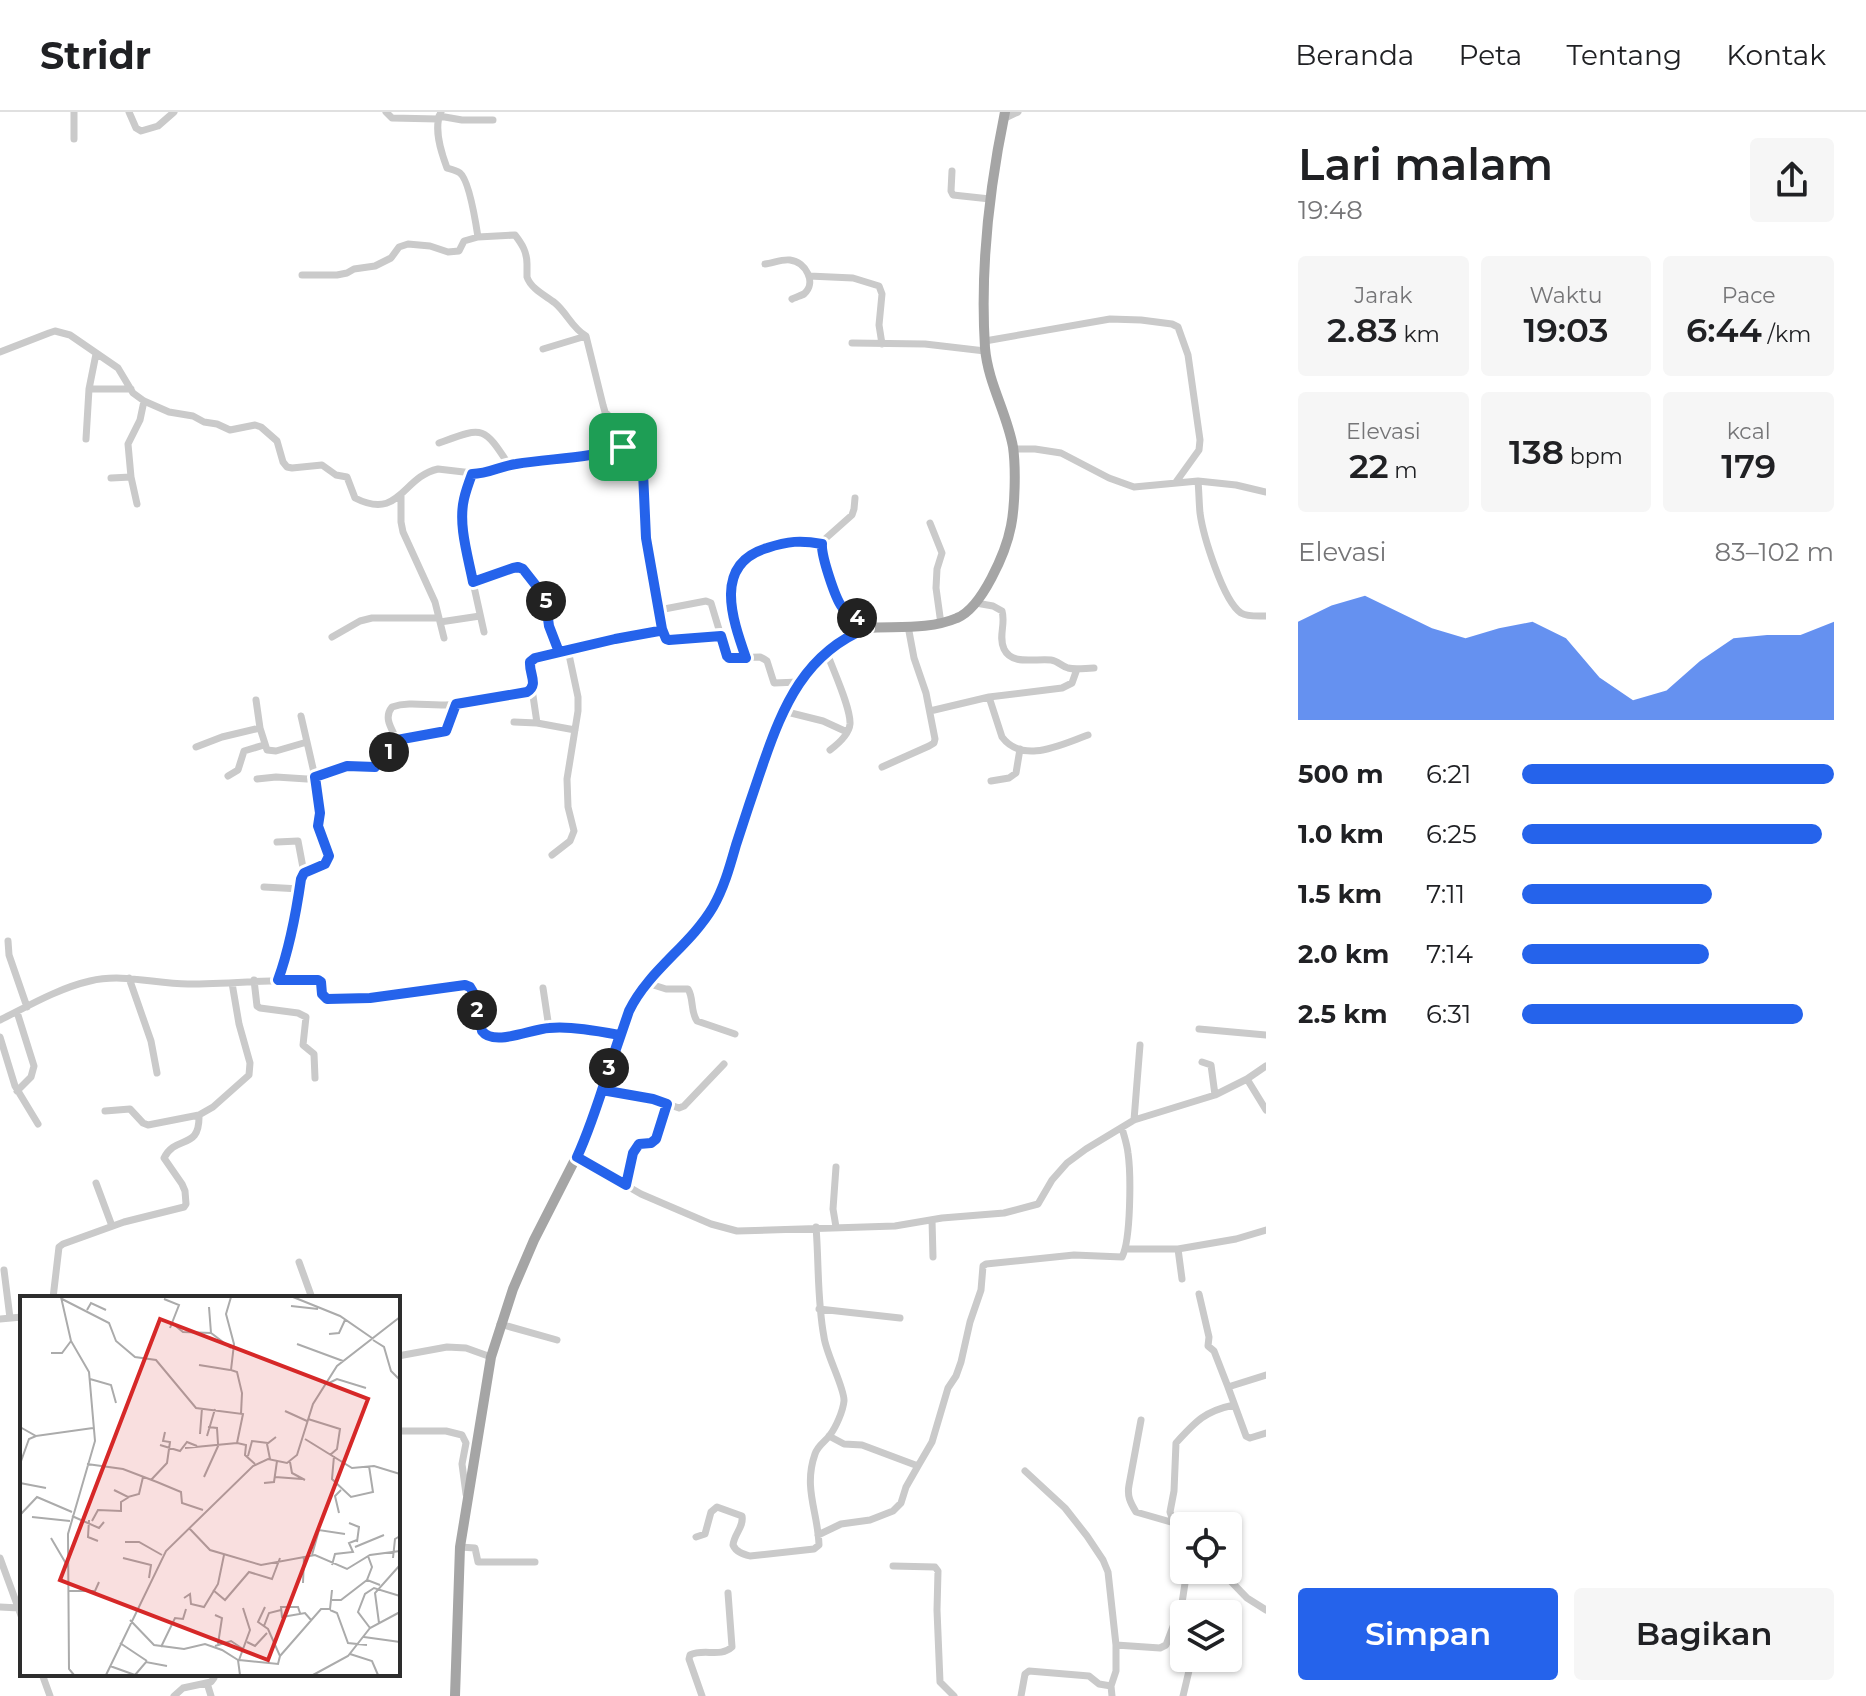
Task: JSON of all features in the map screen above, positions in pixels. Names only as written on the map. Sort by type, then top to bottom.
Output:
[{"type":"main road","points":[[455,1696],[460,1547],[491,1357],[522,1266],[589,1130],[634,1000],[704,922],[718,897],[783,711],[799,682],[827,653],[867,628],[941,624],[967,613],[987,585],[1003,551],[1011,526],[1014,499],[1013,449],[990,375],[985,346],[985,249],[1004,115]]},
{"type":"street","points":[[74,112],[74,139]]},
{"type":"street","points":[[129,112],[136,128],[141,131],[158,126],[174,112]]},
{"type":"street","points":[[386,112],[392,118],[439,116],[493,120]]},
{"type":"street","points":[[1004,115],[1018,112]]},
{"type":"street","points":[[439,116],[443,157],[447,168],[459,172],[464,180],[478,237]]},
{"type":"street","points":[[952,171],[953,195],[990,199]]},
{"type":"street","points":[[302,275],[337,275],[375,266],[391,258],[399,247],[408,244],[454,253],[459,251],[464,241],[515,235],[524,249],[529,280],[557,304],[578,331],[586,336],[605,412],[612,419],[623,447]]},
{"type":"street","points":[[765,264],[790,260],[805,267],[809,286],[806,292],[792,299]]},
{"type":"street","points":[[809,276],[853,278],[879,286],[882,294],[879,325],[882,344]]},
{"type":"street","points":[[852,343],[985,346],[1110,319],[1172,324],[1178,327],[1188,355],[1200,440],[1199,450],[1176,482]]},
{"type":"street","points":[[0,352],[55,331],[70,335],[121,371],[136,396],[144,401],[169,412],[193,416],[230,430],[261,427],[277,441],[287,467],[325,466],[333,473],[347,477],[357,500],[373,505],[382,505],[401,496],[417,480],[438,469],[472,474],[495,471],[509,465],[610,452],[635,445],[642,450],[646,538],[666,639],[721,636]]},
{"type":"street","points":[[543,349],[586,336]]},
{"type":"street","points":[[86,439],[89,389],[96,354]]},
{"type":"street","points":[[89,389],[131,389]]},
{"type":"street","points":[[137,504],[128,444],[140,420],[144,401]]},
{"type":"street","points":[[439,443],[467,433],[486,434],[509,465]]},
{"type":"street","points":[[1013,449],[1061,453],[1134,487],[1198,481],[1266,492]]},
{"type":"street","points":[[472,474],[462,512],[484,632]]},
{"type":"street","points":[[111,478],[131,477]]},
{"type":"street","points":[[1198,481],[1204,532],[1221,582],[1233,606],[1247,615],[1266,616]]},
{"type":"street","points":[[401,496],[403,532],[435,602],[444,638]]},
{"type":"street","points":[[855,498],[852,515],[825,539],[821,552],[842,608],[867,628]]},
{"type":"street","points":[[930,523],[942,553],[936,588],[941,624]]},
{"type":"street","points":[[746,658],[734,617],[731,590],[735,569],[742,560],[764,549],[793,541],[822,544]]},
{"type":"street","points":[[473,582],[513,568],[523,569],[545,597],[549,626],[563,651],[578,697],[567,779],[568,807],[574,831],[570,841],[552,855]]},
{"type":"street","points":[[659,610],[706,601],[711,603],[729,658],[760,657],[767,661],[774,683],[799,682]]},
{"type":"street","points":[[976,603],[1002,611],[1002,641],[1012,658],[1055,661],[1067,668],[1094,668]]},
{"type":"street","points":[[332,637],[360,621],[372,618],[439,620],[480,616]]},
{"type":"street","points":[[882,767],[925,749],[935,739],[908,626]]},
{"type":"street","points":[[537,723],[530,662],[535,658],[662,629]]},
{"type":"street","points":[[827,653],[850,723],[840,742],[830,750]]},
{"type":"street","points":[[930,711],[989,697],[1062,688],[1072,683],[1077,669]]},
{"type":"street","points":[[397,740],[388,721],[387,714],[392,707],[405,704],[446,706],[532,689]]},
{"type":"street","points":[[989,697],[1002,737],[1005,742],[1020,749],[1036,751],[1088,735]]},
{"type":"street","points":[[256,700],[267,750],[307,742]]},
{"type":"street","points":[[257,779],[315,777],[356,765],[372,768],[397,740],[446,731],[456,704]]},
{"type":"street","points":[[783,711],[823,721],[847,732]]},
{"type":"street","points":[[301,716],[315,777],[320,813],[318,826],[329,856],[325,864],[304,873]]},
{"type":"street","points":[[514,722],[575,730]]},
{"type":"street","points":[[196,747],[260,728]]},
{"type":"street","points":[[228,776],[238,770],[244,751],[264,745]]},
{"type":"street","points":[[991,781],[1009,778],[1016,773],[1020,749]]},
{"type":"street","points":[[277,842],[300,843],[304,873],[278,980]]},
{"type":"street","points":[[264,887],[300,889]]},
{"type":"street","points":[[8,941],[9,955],[27,1007]]},
{"type":"street","points":[[129,978],[151,1041],[157,1073]]},
{"type":"street","points":[[0,1020],[93,980],[129,978],[184,984],[318,980],[327,999],[370,998],[465,985],[473,992],[482,1031],[490,1038],[549,1028],[620,1035]]},
{"type":"street","points":[[254,980],[256,1002],[260,1008],[306,1017],[303,1045],[314,1054],[315,1078]]},
{"type":"street","points":[[105,1111],[130,1109],[148,1125],[199,1115],[247,1079],[251,1071],[250,1063],[232,983]]},
{"type":"street","points":[[647,983],[666,989],[688,989],[692,1013],[697,1021],[735,1034]]},
{"type":"street","points":[[543,988],[549,1028]]},
{"type":"street","points":[[17,1012],[34,1066],[31,1077],[17,1091]]},
{"type":"street","points":[[1199,1029],[1266,1035]]},
{"type":"street","points":[[0,1037],[17,1091],[38,1124]]},
{"type":"street","points":[[1134,1120],[1140,1045]]},
{"type":"street","points":[[1202,1062],[1211,1065],[1213,1070],[1215,1095]]},
{"type":"street","points":[[602,1090],[653,1099],[679,1108],[724,1064]]},
{"type":"street","points":[[577,1157],[641,1194],[699,1220],[737,1231],[895,1226],[1004,1213],[1036,1205],[1067,1163],[1134,1120],[1215,1095],[1266,1066]]},
{"type":"street","points":[[1247,1079],[1266,1110]]},
{"type":"street","points":[[626,1185],[633,1153],[639,1144],[651,1143],[656,1139],[667,1104]]},
{"type":"street","points":[[53,1296],[59,1247],[112,1226],[184,1207],[185,1191],[164,1155],[196,1135],[199,1115]]},
{"type":"street","points":[[818,1535],[841,1524],[880,1517],[898,1507],[932,1442],[948,1388],[956,1376],[981,1290],[983,1266],[1074,1255],[1119,1258],[1124,1255],[1128,1232],[1129,1164],[1122,1128]]},
{"type":"street","points":[[836,1167],[833,1209],[836,1227]]},
{"type":"street","points":[[96,1183],[112,1226]]},
{"type":"street","points":[[932,1220],[933,1257]]},
{"type":"street","points":[[696,1537],[705,1534],[711,1512],[717,1507],[742,1516],[733,1545],[743,1554],[750,1556],[814,1549],[819,1545],[810,1473],[817,1449],[829,1436],[843,1406],[844,1396],[827,1352],[819,1309],[816,1227]]},
{"type":"street","points":[[1126,1249],[1178,1249],[1236,1239],[1266,1230]]},
{"type":"street","points":[[1178,1249],[1182,1279]]},
{"type":"street","points":[[299,1262],[311,1296]]},
{"type":"street","points":[[4,1270],[10,1318]]},
{"type":"street","points":[[1199,1294],[1209,1337],[1208,1346],[1214,1351],[1246,1436],[1254,1438],[1266,1433]]},
{"type":"street","points":[[819,1309],[900,1318]]},
{"type":"street","points":[[0,1319],[20,1317]]},
{"type":"street","points":[[500,1324],[557,1340]]},
{"type":"street","points":[[400,1356],[447,1347],[466,1348],[491,1357]]},
{"type":"street","points":[[1228,1387],[1266,1375]]},
{"type":"street","points":[[1170,1512],[1176,1443],[1204,1415],[1234,1405]]},
{"type":"street","points":[[1141,1420],[1129,1485],[1130,1502],[1136,1512],[1170,1522]]},
{"type":"street","points":[[400,1431],[446,1431],[462,1435],[466,1443],[462,1464],[467,1501]]},
{"type":"street","points":[[829,1436],[844,1444],[866,1446],[918,1466]]},
{"type":"street","points":[[1025,1471],[1065,1508],[1087,1536],[1108,1572],[1116,1645],[1112,1696]]},
{"type":"street","points":[[460,1547],[475,1548],[478,1562],[535,1562]]},
{"type":"street","points":[[0,1558],[20,1611]]},
{"type":"street","points":[[893,1566],[935,1567],[938,1571],[940,1682],[954,1696]]},
{"type":"street","points":[[1116,1645],[1160,1648],[1166,1645],[1182,1603],[1185,1584]]},
{"type":"street","points":[[1234,1584],[1247,1598],[1266,1610]]},
{"type":"street","points":[[702,1696],[690,1655],[696,1652],[727,1652],[732,1647],[728,1593]]},
{"type":"street","points":[[0,1607],[19,1608]]},
{"type":"street","points":[[1021,1696],[1025,1674],[1029,1671],[1089,1676],[1099,1684],[1111,1686]]},
{"type":"street","points":[[1183,1696],[1189,1672]]},
{"type":"street","points":[[43,1676],[50,1696]]},
{"type":"street","points":[[174,1696],[183,1688],[213,1680],[214,1676]]},
{"type":"street","points":[[207,1683],[211,1696]]},
{"type":"route","points":[[623,447],[610,452],[527,462],[472,474],[464,496],[464,532],[473,582],[513,568],[523,569],[545,597],[549,626],[559,652],[662,629],[669,640],[721,636],[729,658],[746,658],[734,617],[731,590],[735,569],[754,553],[793,541],[822,544],[821,552],[842,608],[867,628],[827,653],[808,671],[790,696],[767,752],[718,897],[704,922],[653,975],[629,1011],[602,1090],[667,1104],[656,1139],[651,1143],[639,1144],[633,1153],[626,1185],[577,1157],[620,1035],[549,1028],[490,1038],[482,1031],[473,992],[465,985],[370,998],[327,999],[318,980],[278,980],[294,924],[301,879],[304,873],[325,864],[329,856],[318,826],[320,813],[315,777],[347,766],[375,767],[397,740],[446,731],[456,704],[527,692],[534,684],[529,667],[535,658],[659,631],[662,629],[646,538],[642,450],[635,445],[623,447]]}]
